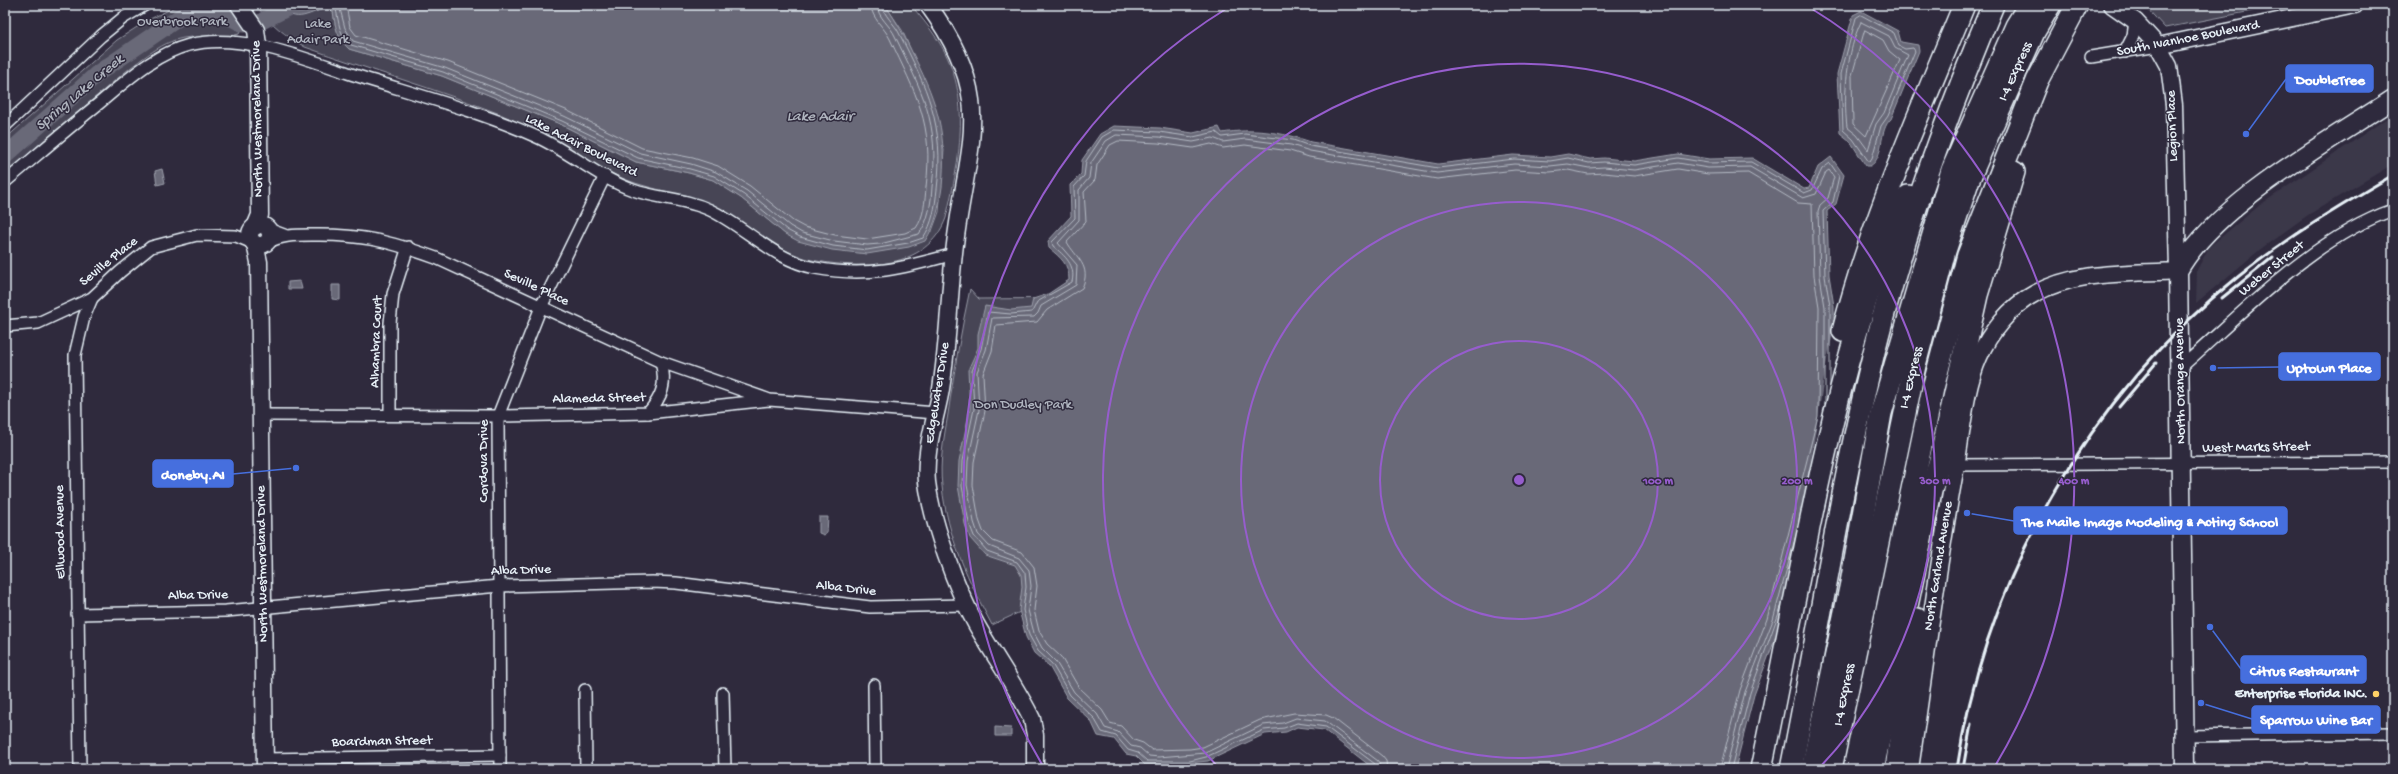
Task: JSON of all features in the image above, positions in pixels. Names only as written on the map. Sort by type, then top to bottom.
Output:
[{"type":"highway","points":[[1947,5],[1955,27]]},
{"type":"highway","points":[[1826,446],[1836,359],[1851,298],[1892,181],[1964,5]]},
{"type":"highway","name":"I-4 Express","points":[[1831,769],[1882,515],[1928,312],[1945,250],[1969,179],[2025,29],[2029,5]]},
{"type":"highway","name":"I-4 Express","points":[[1812,769],[1845,615],[1886,397],[1952,170],[2025,29],[2050,5]]},
{"type":"highway","points":[[1791,769],[1856,435],[1875,350],[1931,164],[1992,8]]},
{"type":"highway","points":[[1896,769],[1937,492],[1948,463],[1977,295],[2006,195],[2036,114],[2078,10]]},
{"type":"highway","points":[[1854,769],[1933,388],[1968,255],[2037,81],[2078,10]]},
{"type":"highway","points":[[1761,769],[1826,446],[1847,364],[1878,266],[1916,180],[1931,164]]},
{"type":"highway","points":[[1873,769],[1931,492],[1948,463]]},
{"type":"main road","points":[[2178,271],[2194,248],[2242,202],[2278,175],[2393,99]]},
{"type":"main road","name":"North Orange Avenue","points":[[2178,271],[2182,463],[2184,769]]},
{"type":"street","points":[[5,126],[101,36],[123,18],[145,5]]},
{"type":"street","name":"North Westmoreland Drive","points":[[239,5],[256,30],[258,45],[265,764]]},
{"type":"street","name":"Edgewater Drive","points":[[928,5],[947,31],[959,53],[967,75],[972,102],[973,136],[954,254],[944,370],[927,464],[929,491],[936,520],[966,605],[1032,719],[1035,735],[1035,769]]},
{"type":"street","name":"South Ivanhoe Boulevard","points":[[2090,57],[2158,46],[2355,5]]},
{"type":"street","points":[[2124,11],[2134,36],[2125,52]]},
{"type":"street","name":"Legion Place","points":[[2124,11],[2164,54],[2171,78],[2178,271]]},
{"type":"street","name":"Lake Adair Boulevard","points":[[5,182],[131,77],[155,60],[174,50],[191,44],[207,42],[258,45],[492,120],[538,138],[604,176],[634,190],[685,201],[709,210],[781,256],[814,268],[850,273],[882,272],[954,254]]},
{"type":"street","name":"Cordova Drive","points":[[500,769],[498,416],[541,307],[604,176]]},
{"type":"street","name":"Weber Street","points":[[2180,368],[2275,284],[2308,258],[2346,233],[2393,210]]},
{"type":"street","name":"Seville Place","points":[[5,326],[38,322],[92,298],[120,272],[151,247],[197,235],[236,236],[260,233],[284,235],[361,236],[408,247],[436,258],[661,362],[769,400]]},
{"type":"street","name":"Alhambra Court","points":[[390,415],[390,323],[393,294],[408,247]]},
{"type":"street","name":"North Garland Avenue","points":[[1910,769],[1937,575],[1948,463],[1973,375],[1979,358],[1990,337],[2001,323],[2033,294],[2062,282],[2096,276],[2178,271]]},
{"type":"street","name":"Ellwood Avenue","points":[[80,769],[75,355],[84,317],[92,298]]},
{"type":"street","points":[[648,413],[659,400],[664,389],[665,374],[661,362]]},
{"type":"street","name":"Alameda Street","points":[[262,415],[498,416],[648,413],[769,400],[936,413]]},
{"type":"street","name":"West Marks Street","points":[[1948,463],[2393,462]]},
{"type":"street","name":"Alba Drive","points":[[77,614],[226,611],[499,586],[658,582],[870,608],[966,605]]},
{"type":"street","points":[[874,685],[875,769]]},
{"type":"street","points":[[585,690],[586,769]]},
{"type":"street","points":[[723,693],[725,769]]},
{"type":"street","points":[[2184,736],[2393,733]]},
{"type":"street","name":"Boardman Street","points":[[265,764],[500,755]]},
{"type":"shaded area","points":[[2393,114],[2393,164],[2308,215],[2262,248],[2196,303],[2197,270],[2209,247],[2260,205]]},
{"type":"green space","name":"Overbrook Park","points":[[179,5],[227,5],[240,22],[241,30],[239,34],[224,37],[183,38],[175,40],[157,49],[138,62],[5,174],[5,139],[117,40],[148,20]]},
{"type":"green space","name":"Lake Adair Park","points":[[256,5],[280,5],[286,11],[297,16],[328,8],[333,11],[337,32],[349,49],[442,76],[560,124],[636,162],[689,173],[713,180],[741,198],[785,234],[932,231],[939,212],[944,150],[914,57],[902,30],[885,5],[911,5],[932,32],[947,57],[955,79],[959,102],[959,149],[956,172],[946,218],[937,235],[924,248],[909,257],[892,262],[873,265],[854,265],[835,264],[805,258],[772,242],[711,204],[624,179],[500,114],[452,96],[305,47],[278,29],[266,18]]},
{"type":"green space","points":[[2144,5],[2282,5],[2165,28]]},
{"type":"green space","name":"Don Dudley Park","points":[[970,289],[979,299],[1096,298],[1035,605],[992,625],[967,575],[954,541],[945,505],[941,477],[944,441],[958,351]]},
{"type":"water","name":"Lake Adair","points":[[280,5],[885,5],[894,18],[923,75],[930,90],[939,120],[942,135],[943,168],[941,194],[934,222],[925,241],[909,247],[867,254],[832,250],[798,241],[785,234],[741,198],[713,180],[689,173],[636,162],[560,124],[442,76],[349,49],[337,32],[333,11],[328,8],[303,16],[297,16],[286,12]]},
{"type":"water","points":[[1861,11],[1898,31],[1901,42],[1918,45],[1919,51],[1891,119],[1884,130],[1878,157],[1870,166],[1866,166],[1850,141],[1840,133],[1837,74],[1853,15]]},
{"type":"water","points":[[1114,126],[1160,128],[1193,133],[1219,127],[1222,133],[1256,131],[1278,133],[1311,142],[1438,164],[1513,155],[1550,157],[1568,154],[1590,159],[1604,158],[1634,161],[1678,154],[1709,159],[1752,158],[1804,189],[1809,188],[1818,167],[1831,157],[1844,175],[1836,204],[1827,211],[1829,275],[1834,306],[1834,418],[1781,623],[1754,695],[1735,769],[1374,769],[1324,730],[1297,727],[1286,732],[1265,734],[1208,761],[1159,766],[1145,765],[1136,756],[1126,754],[1114,739],[1098,736],[1091,721],[1067,698],[1049,666],[1034,653],[1026,637],[1019,610],[1022,587],[1021,575],[1015,565],[985,555],[970,538],[965,524],[958,486],[959,461],[970,409],[968,370],[978,348],[978,334],[985,306],[1011,310],[1031,308],[1033,299],[1048,294],[1069,280],[1066,265],[1061,258],[1049,248],[1048,241],[1071,216],[1070,185],[1081,174],[1082,160],[1100,134]]},
{"type":"water","points":[[162,169],[165,183],[157,185],[155,171]]},
{"type":"water","points":[[300,281],[302,289],[288,289],[288,282]]},
{"type":"water","points":[[332,285],[340,285],[340,300],[332,299]]},
{"type":"water","points":[[819,517],[828,517],[827,533],[824,535],[819,533]]},
{"type":"water","points":[[995,727],[1011,728],[1011,736],[995,736]]},
{"type":"pier","points":[[1836,321],[1835,418],[1779,634],[1776,633],[1809,473],[1827,359]]},
{"type":"waterway","name":"Spring Lake Creek","points":[[264,20],[293,5]]},
{"type":"waterway","name":"Spring Lake Creek","points":[[5,156],[98,73],[180,17],[202,9],[217,10],[243,24]]},
{"type":"railway","points":[[1957,769],[1971,698],[1992,629],[2019,561],[2052,496],[2091,435],[2135,377],[2185,324],[2239,276],[2295,236],[2393,175]]},
{"type":"railway","points":[[2222,298],[2273,257]]},
{"type":"railway","points":[[2119,407],[2156,363]]},
{"type":"railway","points":[[1963,769],[1971,724]]},
{"type":"place","name":"DoubleTree","points":[[2246,134]]},
{"type":"place","name":"Uptown Place","points":[[2213,368]]},
{"type":"place","name":"doneby.AI","points":[[296,468]]},
{"type":"place","name":"The Maile Image Modeling & Acting School","points":[[1967,513]]},
{"type":"place","name":"Citrus Restaurant","points":[[2210,627]]},
{"type":"place","name":"Enterprise Florida INC.","points":[[2376,694]]},
{"type":"place","name":"Sparrow Wine Bar","points":[[2201,703]]}]
